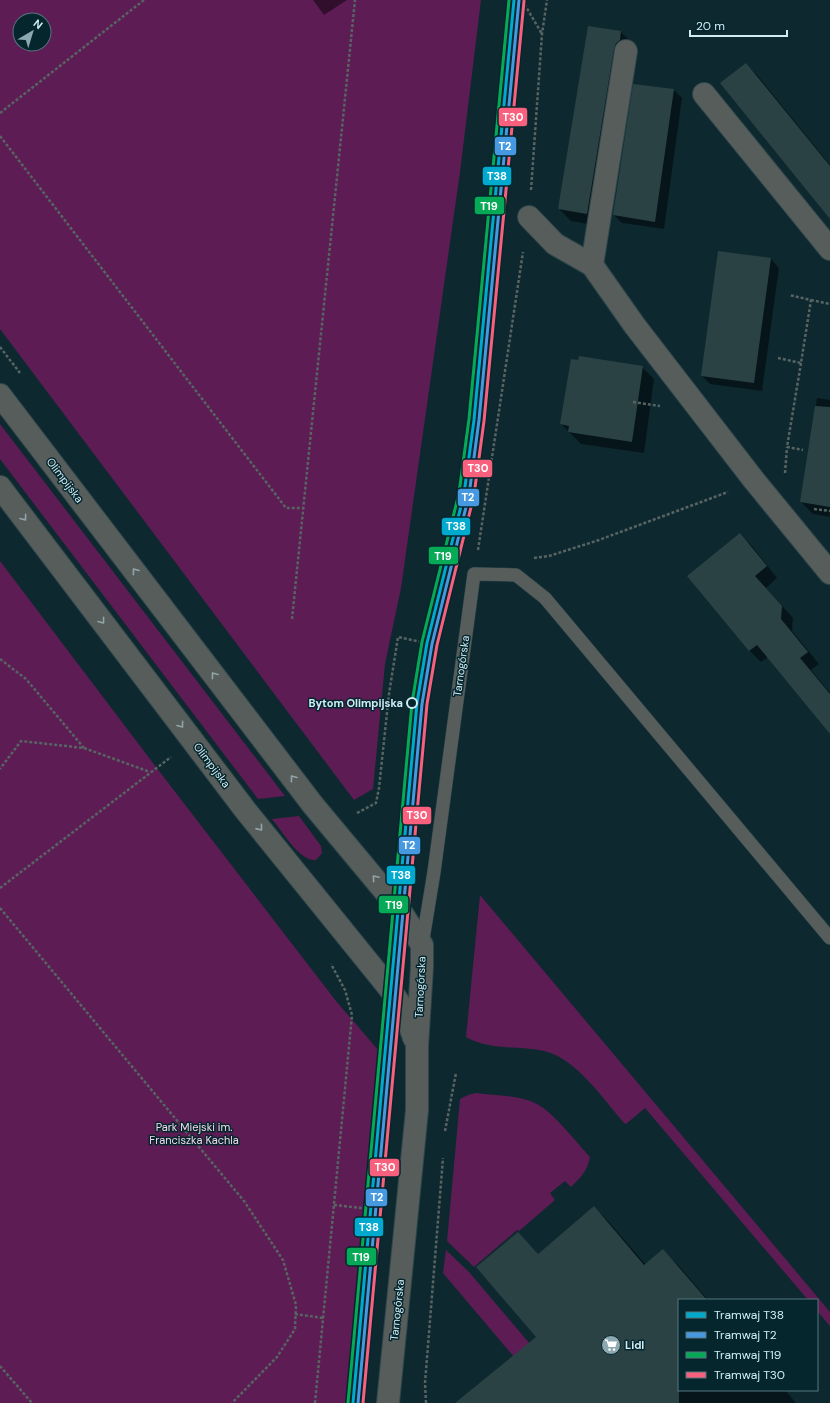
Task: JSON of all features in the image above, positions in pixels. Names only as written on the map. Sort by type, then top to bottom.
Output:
[{"type":"street","points":[[592,265],[626,51]]},
{"type":"street","points":[[704,94],[830,249]]},
{"type":"street","points":[[529,217],[554,244],[592,265],[635,326],[753,479],[830,573]]},
{"type":"street","name":"Olimpijska","points":[[0,395],[313,805],[398,907],[422,945]]},
{"type":"street","name":"Olimpijska","points":[[0,487],[246,811],[390,989],[405,1012],[417,1046]]},
{"type":"street","name":"Tarnogórska","points":[[388,1403],[417,1110],[417,1046],[422,945]]},
{"type":"lane","points":[[474,574],[516,575],[545,598],[830,938]]},
{"type":"lane","name":"Tarnogórska","points":[[422,945],[434,872],[474,574]]},
{"type":"path","points":[[0,113],[144,0]]},
{"type":"path","points":[[292,619],[355,0]]},
{"type":"path","points":[[522,0],[542,34]]},
{"type":"path","points":[[474,574],[529,217],[542,34],[547,0]]},
{"type":"path","points":[[0,136],[286,508],[303,508]]},
{"type":"path","points":[[789,295],[830,304]]},
{"type":"path","points":[[803,450],[787,448],[811,300]]},
{"type":"path","points":[[778,358],[801,362]]},
{"type":"path","points":[[534,558],[549,556],[599,540],[741,487],[753,479]]},
{"type":"path","points":[[355,814],[376,804],[389,694],[398,638],[435,645],[426,703]]},
{"type":"path","points":[[0,659],[26,679],[84,748]]},
{"type":"path","points":[[0,769],[21,741],[84,748],[150,772]]},
{"type":"path","points":[[0,888],[171,756],[176,762]]},
{"type":"path","points":[[0,908],[244,1201],[283,1260],[296,1305],[295,1329],[277,1358],[232,1403]]},
{"type":"path","points":[[315,1403],[352,1015],[346,990],[327,959]]},
{"type":"path","points":[[445,1132],[456,1073]]},
{"type":"path","points":[[426,1403],[425,1383],[443,1154]]},
{"type":"path","points":[[296,1314],[323,1318]]},
{"type":"path","points":[[0,1366],[32,1403]]},
{"type":"green space","points":[[0,0],[481,0],[460,172],[401,588],[385,664],[373,789],[354,800],[0,329]]},
{"type":"green space","points":[[0,424],[285,796],[258,799],[0,459]]},
{"type":"green space","name":"Park Miejski im. Franciszka Kachla","points":[[0,561],[336,1001],[379,1051],[386,1070],[388,1106],[387,1161],[364,1403],[0,1403]]},
{"type":"green space","points":[[299,816],[321,846],[322,853],[316,860],[304,856],[298,851],[272,819]]},
{"type":"green space","points":[[480,895],[830,1312],[830,1326],[818,1312],[818,1299],[807,1299],[645,1108],[626,1124],[578,1071],[556,1055],[534,1049],[494,1046],[466,1037]]},
{"type":"green space","points":[[476,1093],[516,1097],[537,1104],[544,1108],[558,1121],[590,1157],[585,1171],[571,1187],[565,1181],[550,1193],[555,1200],[474,1267],[447,1241],[460,1099]]},
{"type":"green space","points":[[446,1250],[469,1272],[580,1403],[553,1403],[443,1273]]},
{"type":"building","points":[[588,26],[621,31],[620,40],[616,43],[614,49],[587,214],[558,209]]},
{"type":"building","points":[[746,63],[830,166],[830,219],[720,83]]},
{"type":"building","points":[[633,84],[674,89],[655,222],[613,215]]},
{"type":"building","points":[[718,251],[771,258],[754,383],[701,376]]},
{"type":"building","points":[[579,356],[643,366],[632,442],[568,432],[569,426],[560,424],[571,359],[578,360]]},
{"type":"building","points":[[815,406],[830,407],[830,507],[800,502]]},
{"type":"building","points":[[740,533],[767,566],[755,576],[782,606],[781,619],[808,652],[800,658],[830,694],[830,734],[757,645],[749,651],[687,576]]},
{"type":"building","name":"Lidl","points":[[594,1206],[644,1265],[663,1249],[706,1299],[678,1299],[679,1403],[455,1403],[536,1337],[476,1267],[518,1232],[538,1254]]},
{"type":"tram line","name":"T19","points":[[348,1403],[412,703],[422,642],[459,493],[469,419],[509,0]]},
{"type":"tram line","name":"T38","points":[[353,1403],[417,703],[427,643],[464,494],[474,420],[514,0]]},
{"type":"tram line","name":"T2","points":[[358,1403],[422,704],[432,644],[469,495],[479,420],[519,0]]},
{"type":"tram line","name":"T30","points":[[363,1403],[427,704],[437,645],[474,495],[484,421],[524,1]]},
{"type":"place","name":"Bytom Olimpijska","points":[[412,703]]},
{"type":"place","name":"Lidl","points":[[611,1345]]}]
